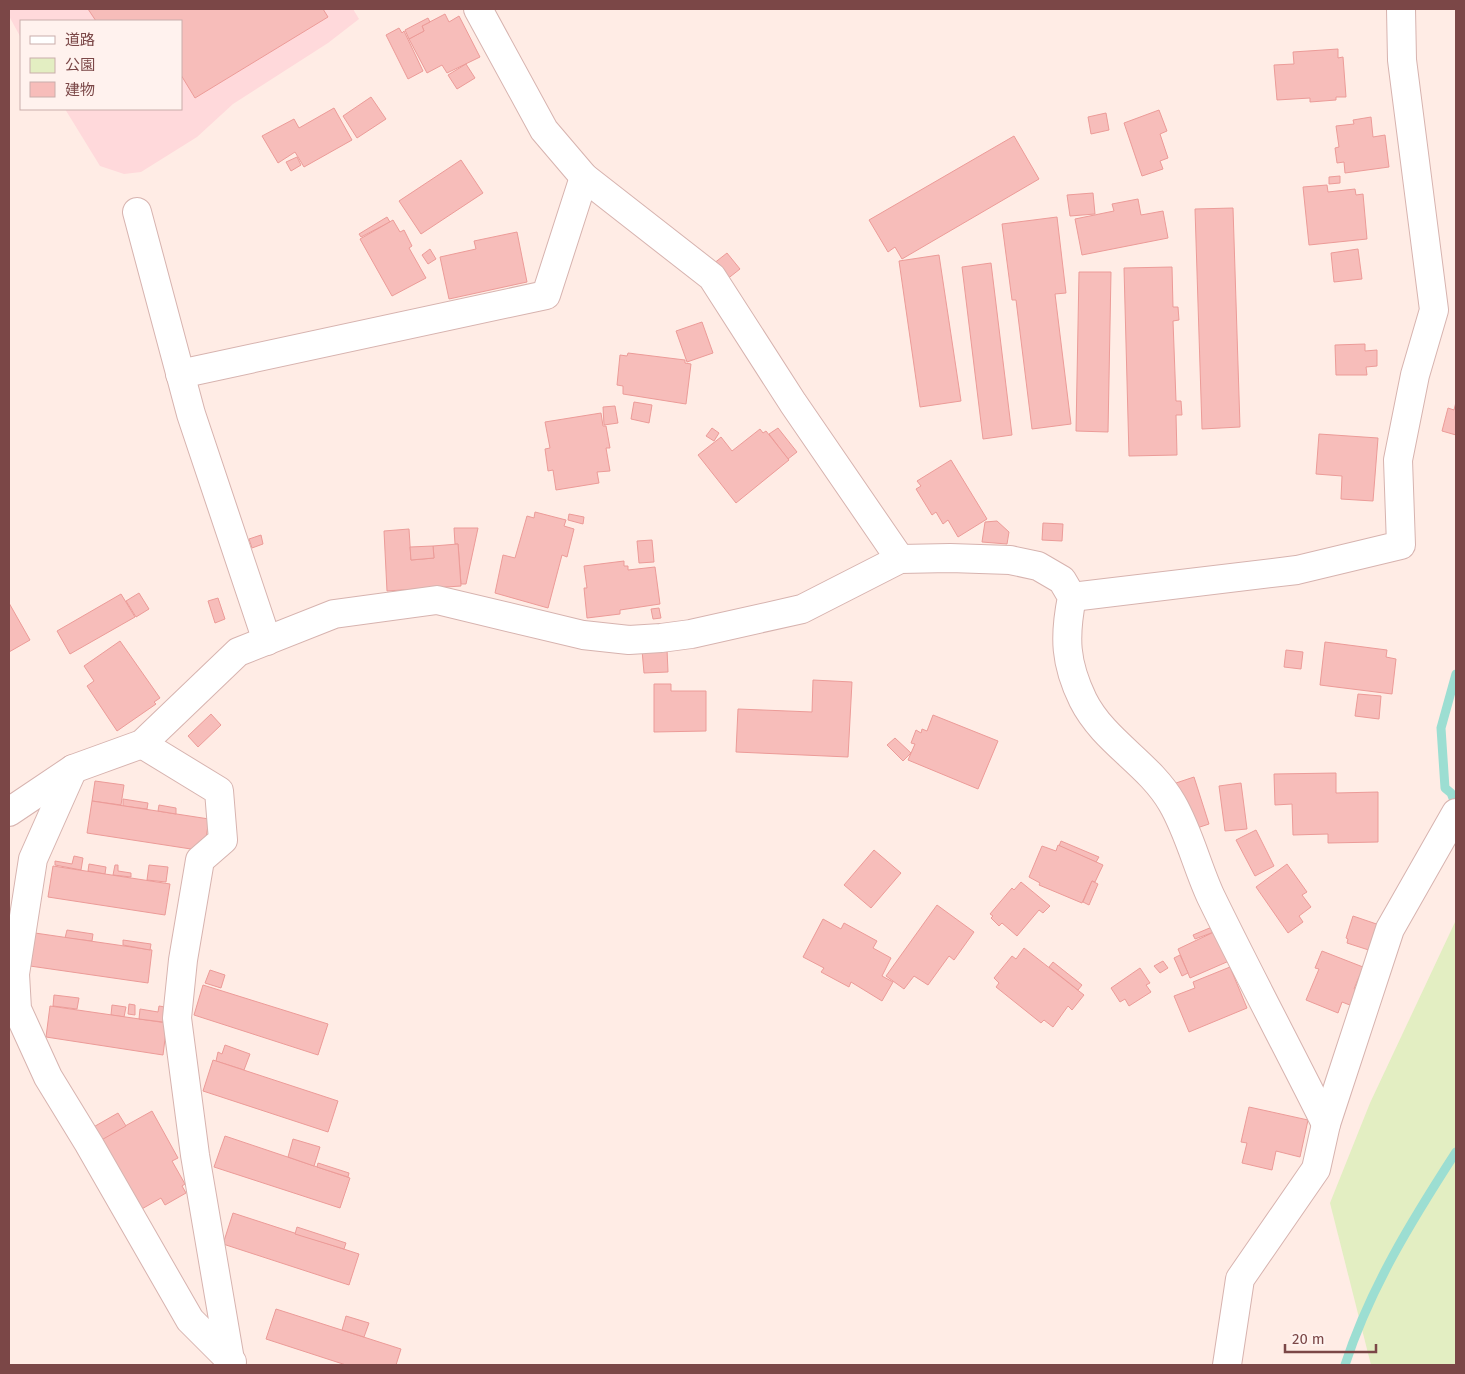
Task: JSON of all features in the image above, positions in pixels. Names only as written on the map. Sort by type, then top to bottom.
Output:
[{"type":"street","points":[[478,9],[544,130],[584,177],[712,277],[793,403],[900,559]]},
{"type":"street","points":[[1072,597],[1297,570],[1401,546],[1398,460],[1415,375],[1434,310],[1402,60],[1401,9]]},
{"type":"street","points":[[180,374],[546,295],[584,177]]},
{"type":"street","points":[[137,212],[191,414],[267,641]]},
{"type":"street","points":[[9,812],[72,769],[142,744],[238,652],[334,614],[437,600],[583,635],[629,640],[691,634],[802,609],[900,559],[950,558],[1019,562],[1038,566],[1062,580],[1072,597],[1066,628],[1069,664],[1084,701],[1111,739],[1146,771],[1172,802],[1211,896],[1326,1124]]},
{"type":"street","points":[[142,744],[219,791],[223,840],[200,860],[183,960],[177,1018],[195,1155],[232,1363]]},
{"type":"street","points":[[72,769],[33,859],[15,974],[17,1009],[48,1077],[89,1144],[190,1320],[232,1363]]},
{"type":"street","points":[[1227,1365],[1240,1279],[1316,1169],[1326,1124],[1390,929],[1456,813]]},
{"type":"shaded area","points":[[9,9],[353,9],[359,19],[328,43],[233,104],[197,137],[141,172],[124,174],[100,166],[66,110],[182,110],[182,20],[20,20],[20,36],[9,16]]},
{"type":"green space","points":[[1456,920],[1456,1365],[1371,1365],[1330,1203],[1370,1103]]},
{"type":"building","points":[[88,9],[323,9],[328,17],[195,98],[182,77],[182,20],[95,20]]},
{"type":"building","points":[[445,14],[449,22],[459,16],[480,57],[447,73],[442,65],[427,73],[409,39],[424,31],[422,26]]},
{"type":"building","points":[[428,18],[430,22],[422,26],[424,31],[409,39],[405,30]]},
{"type":"building","points":[[399,28],[402,33],[404,31],[423,71],[408,79],[386,35]]},
{"type":"building","points":[[1338,49],[1338,58],[1343,57],[1346,97],[1336,97],[1336,100],[1310,102],[1310,98],[1277,100],[1274,65],[1294,64],[1293,52]]},
{"type":"building","points":[[466,64],[475,78],[457,89],[448,75]]},
{"type":"building","points":[[371,97],[386,119],[357,138],[343,116]]},
{"type":"building","points":[[334,108],[352,140],[304,167],[295,152],[278,163],[262,136],[294,119],[299,128]]},
{"type":"building","points":[[1159,110],[1167,131],[1160,134],[1168,158],[1160,161],[1163,169],[1142,176],[1124,123]]},
{"type":"building","points":[[1106,113],[1109,130],[1091,134],[1088,117]]},
{"type":"building","points":[[1371,117],[1373,137],[1385,135],[1389,167],[1345,173],[1344,162],[1337,163],[1335,148],[1339,147],[1336,126],[1354,124],[1353,120]]},
{"type":"building","points":[[1014,136],[1039,179],[902,259],[895,247],[888,252],[869,220]]},
{"type":"building","points":[[297,157],[301,165],[291,171],[286,162]]},
{"type":"building","points":[[461,160],[483,193],[421,234],[399,201]]},
{"type":"building","points":[[1340,176],[1340,183],[1329,184],[1329,177]]},
{"type":"building","points":[[1327,185],[1328,192],[1355,189],[1356,195],[1363,194],[1367,239],[1309,245],[1303,187]]},
{"type":"building","points":[[1093,193],[1095,214],[1070,216],[1067,195]]},
{"type":"building","points":[[1138,199],[1141,215],[1163,211],[1168,238],[1082,255],[1075,219],[1114,211],[1112,204]]},
{"type":"building","points":[[1233,208],[1240,427],[1202,429],[1195,209]]},
{"type":"building","points":[[387,217],[390,222],[361,237],[359,234]]},
{"type":"building","points":[[1057,217],[1066,293],[1055,294],[1071,424],[1032,429],[1016,300],[1012,300],[1002,224]]},
{"type":"building","points":[[393,220],[400,232],[404,230],[412,246],[409,248],[426,278],[392,296],[360,239]]},
{"type":"building","points":[[517,232],[527,282],[449,299],[440,257],[476,249],[474,241]]},
{"type":"building","points":[[430,249],[436,259],[428,264],[422,255]]},
{"type":"building","points":[[1358,249],[1362,279],[1334,282],[1331,253]]},
{"type":"building","points":[[727,253],[740,269],[726,280],[713,264]]},
{"type":"building","points":[[939,255],[961,401],[920,407],[899,261]]},
{"type":"building","points":[[991,263],[1012,435],[983,439],[962,267]]},
{"type":"building","points":[[1172,267],[1173,307],[1178,307],[1179,320],[1173,321],[1176,401],[1181,401],[1182,415],[1176,415],[1177,455],[1129,456],[1124,268]]},
{"type":"building","points":[[1079,272],[1111,272],[1108,432],[1076,431]]},
{"type":"building","points":[[702,322],[713,353],[687,362],[676,331]]},
{"type":"building","points":[[1365,344],[1365,351],[1377,350],[1377,366],[1366,367],[1367,375],[1336,375],[1335,345]]},
{"type":"building","points":[[628,353],[685,360],[685,363],[691,364],[686,404],[623,394],[623,386],[617,385],[620,355],[627,356]]},
{"type":"building","points":[[634,402],[652,405],[649,423],[631,419]]},
{"type":"building","points":[[1456,402],[1456,435],[1442,431],[1448,408],[1454,410]]},
{"type":"building","points":[[615,406],[618,423],[604,425],[603,407]]},
{"type":"building","points":[[601,413],[603,426],[606,426],[610,448],[606,448],[610,471],[597,472],[599,483],[556,490],[553,470],[548,471],[545,449],[550,448],[545,422]]},
{"type":"building","points":[[712,428],[719,433],[714,441],[706,436]]},
{"type":"building","points":[[778,428],[797,452],[788,459],[769,434]]},
{"type":"building","points":[[760,429],[763,433],[766,431],[789,460],[736,503],[698,455],[721,437],[732,451]]},
{"type":"building","points":[[1319,434],[1378,438],[1373,501],[1341,499],[1342,476],[1316,474]]},
{"type":"building","points":[[951,460],[987,519],[958,537],[948,520],[943,524],[936,512],[932,515],[916,489],[921,486],[917,481]]},
{"type":"building","points":[[535,512],[566,520],[564,526],[574,529],[567,557],[562,555],[548,608],[495,593],[503,555],[515,558],[527,516],[534,518]]},
{"type":"building","points":[[569,514],[584,517],[583,524],[568,520]]},
{"type":"building","points":[[997,521],[1009,532],[1007,544],[982,542],[985,522]]},
{"type":"building","points":[[1043,523],[1063,524],[1062,541],[1042,540]]},
{"type":"building","points":[[454,528],[478,528],[466,584],[461,584],[458,544],[455,544]]},
{"type":"building","points":[[409,529],[411,560],[434,558],[433,546],[458,544],[461,586],[387,591],[384,531]]},
{"type":"building","points":[[261,535],[263,544],[252,548],[249,539]]},
{"type":"building","points":[[652,540],[654,562],[639,563],[637,541]]},
{"type":"building","points":[[433,546],[434,558],[411,560],[410,547]]},
{"type":"building","points":[[624,561],[624,566],[628,566],[628,570],[655,567],[660,604],[620,610],[620,614],[587,618],[584,588],[587,588],[584,566]]},
{"type":"building","points":[[139,593],[149,609],[136,617],[126,601]]},
{"type":"building","points":[[121,594],[135,617],[70,654],[57,631]]},
{"type":"building","points":[[218,598],[225,619],[215,623],[208,601]]},
{"type":"building","points":[[9,603],[30,640],[9,652]]},
{"type":"building","points":[[659,608],[661,618],[653,619],[651,609]]},
{"type":"building","points":[[120,641],[160,698],[154,702],[156,704],[117,731],[87,686],[94,681],[84,666]]},
{"type":"building","points":[[1325,642],[1387,650],[1386,657],[1396,659],[1392,694],[1320,685]]},
{"type":"building","points":[[667,649],[668,672],[644,673],[642,650]]},
{"type":"building","points":[[1286,650],[1303,652],[1301,669],[1284,667]]},
{"type":"building","points":[[813,680],[852,682],[848,757],[736,752],[738,709],[812,712]]},
{"type":"building","points":[[654,684],[671,684],[671,691],[706,691],[706,731],[654,732]]},
{"type":"building","points":[[1358,694],[1381,696],[1379,719],[1355,716]]},
{"type":"building","points":[[211,714],[221,725],[198,747],[188,736]]},
{"type":"building","points":[[933,715],[998,741],[978,789],[908,760],[915,744],[911,743],[916,730],[921,733],[922,729],[927,731]]},
{"type":"building","points":[[895,738],[911,753],[903,761],[887,745]]},
{"type":"building","points":[[1336,773],[1336,793],[1378,792],[1378,842],[1328,843],[1328,834],[1293,835],[1292,804],[1275,805],[1274,774]]},
{"type":"building","points":[[1194,777],[1209,824],[1188,831],[1173,784]]},
{"type":"building","points":[[95,781],[124,785],[121,805],[92,801]]},
{"type":"building","points":[[1241,783],[1247,829],[1225,831],[1219,786]]},
{"type":"building","points":[[123,799],[148,803],[147,809],[123,806]]},
{"type":"building","points":[[92,801],[209,819],[204,851],[87,833]]},
{"type":"building","points":[[159,805],[176,808],[176,814],[158,811]]},
{"type":"building","points":[[1256,830],[1274,866],[1255,876],[1236,840]]},
{"type":"building","points":[[1061,841],[1099,857],[1096,862],[1059,846]]},
{"type":"building","points":[[1058,845],[1103,865],[1095,882],[1092,881],[1082,903],[1039,885],[1040,883],[1029,877],[1042,846],[1056,851]]},
{"type":"building","points":[[874,850],[901,873],[871,908],[844,885]]},
{"type":"building","points":[[74,856],[83,858],[81,870],[55,865],[55,861],[72,864]]},
{"type":"building","points":[[89,864],[106,867],[105,874],[88,871]]},
{"type":"building","points":[[1287,864],[1307,892],[1302,895],[1311,907],[1299,916],[1303,922],[1288,933],[1256,887]]},
{"type":"building","points":[[115,865],[118,865],[118,871],[131,873],[131,877],[113,875]]},
{"type":"building","points":[[149,865],[168,867],[166,882],[147,880]]},
{"type":"building","points":[[53,866],[170,884],[165,915],[48,897]]},
{"type":"building","points":[[1092,881],[1098,884],[1089,905],[1083,902]]},
{"type":"building","points":[[1021,882],[1050,906],[1043,913],[1039,910],[1017,936],[1002,923],[999,926],[991,918],[993,916],[990,914],[1012,888],[1014,890]]},
{"type":"building","points":[[937,905],[974,932],[954,960],[949,956],[928,985],[914,976],[904,989],[886,976]]},
{"type":"building","points":[[1353,916],[1397,931],[1378,953],[1347,943],[1348,939],[1346,938]]},
{"type":"building","points":[[823,919],[841,929],[844,923],[877,941],[873,948],[891,958],[882,976],[893,982],[882,1001],[851,982],[849,987],[821,972],[824,968],[803,957]]},
{"type":"building","points":[[1212,927],[1214,932],[1195,939],[1193,935]]},
{"type":"building","points":[[67,930],[93,934],[92,941],[65,938]]},
{"type":"building","points":[[1216,931],[1229,961],[1190,978],[1178,949]]},
{"type":"building","points":[[35,933],[152,950],[148,983],[30,966]]},
{"type":"building","points":[[123,940],[151,944],[150,950],[123,945]]},
{"type":"building","points":[[1024,948],[1084,995],[1072,1010],[1068,1006],[1053,1027],[1044,1020],[1041,1023],[996,987],[999,983],[994,978],[1012,956],[1016,959]]},
{"type":"building","points":[[1322,951],[1363,967],[1354,989],[1362,992],[1355,1007],[1342,1002],[1338,1013],[1306,1000],[1319,969],[1315,968]]},
{"type":"building","points":[[1180,955],[1188,973],[1182,976],[1174,958]]},
{"type":"building","points":[[1163,961],[1168,968],[1160,973],[1154,966]]},
{"type":"building","points":[[1053,962],[1082,985],[1078,990],[1049,967]]},
{"type":"building","points":[[1230,967],[1247,1008],[1189,1032],[1174,996],[1195,988],[1193,982]]},
{"type":"building","points":[[1140,968],[1150,983],[1146,985],[1151,992],[1129,1006],[1125,999],[1120,1002],[1111,988]]},
{"type":"building","points":[[210,970],[225,975],[221,988],[205,983]]},
{"type":"building","points":[[203,985],[328,1024],[318,1055],[194,1015]]},
{"type":"building","points":[[54,995],[79,998],[77,1009],[53,1006]]},
{"type":"building","points":[[129,1004],[135,1005],[135,1015],[128,1014]]},
{"type":"building","points":[[112,1005],[126,1007],[124,1017],[111,1015]]},
{"type":"building","points":[[50,1006],[167,1023],[163,1055],[46,1037]]},
{"type":"building","points":[[159,1006],[165,1007],[163,1022],[139,1019],[140,1009],[158,1012]]},
{"type":"building","points":[[225,1045],[250,1054],[244,1070],[216,1061],[218,1052],[222,1054]]},
{"type":"building","points":[[213,1060],[338,1101],[328,1132],[203,1091]]},
{"type":"building","points":[[1249,1107],[1308,1120],[1300,1157],[1276,1151],[1272,1170],[1242,1163],[1247,1143],[1241,1142]]},
{"type":"building","points":[[152,1111],[178,1158],[172,1161],[185,1184],[182,1186],[186,1193],[165,1205],[161,1198],[140,1210],[100,1140]]},
{"type":"building","points":[[118,1113],[126,1126],[98,1142],[90,1129]]},
{"type":"building","points":[[225,1136],[350,1178],[340,1208],[214,1167]]},
{"type":"building","points":[[293,1139],[320,1147],[314,1166],[288,1157]]},
{"type":"building","points":[[318,1163],[349,1173],[348,1177],[317,1167]]},
{"type":"building","points":[[233,1213],[359,1254],[349,1285],[223,1244]]},
{"type":"building","points":[[297,1227],[346,1243],[344,1249],[295,1234]]},
{"type":"building","points":[[276,1309],[401,1349],[396,1365],[346,1365],[266,1339]]},
{"type":"building","points":[[346,1316],[369,1323],[364,1337],[342,1330]]},
{"type":"waterway","points":[[1456,674],[1441,728],[1445,788],[1451,793],[1456,806]]},
{"type":"waterway","points":[[1345,1365],[1367,1309],[1393,1255],[1456,1152]]}]
